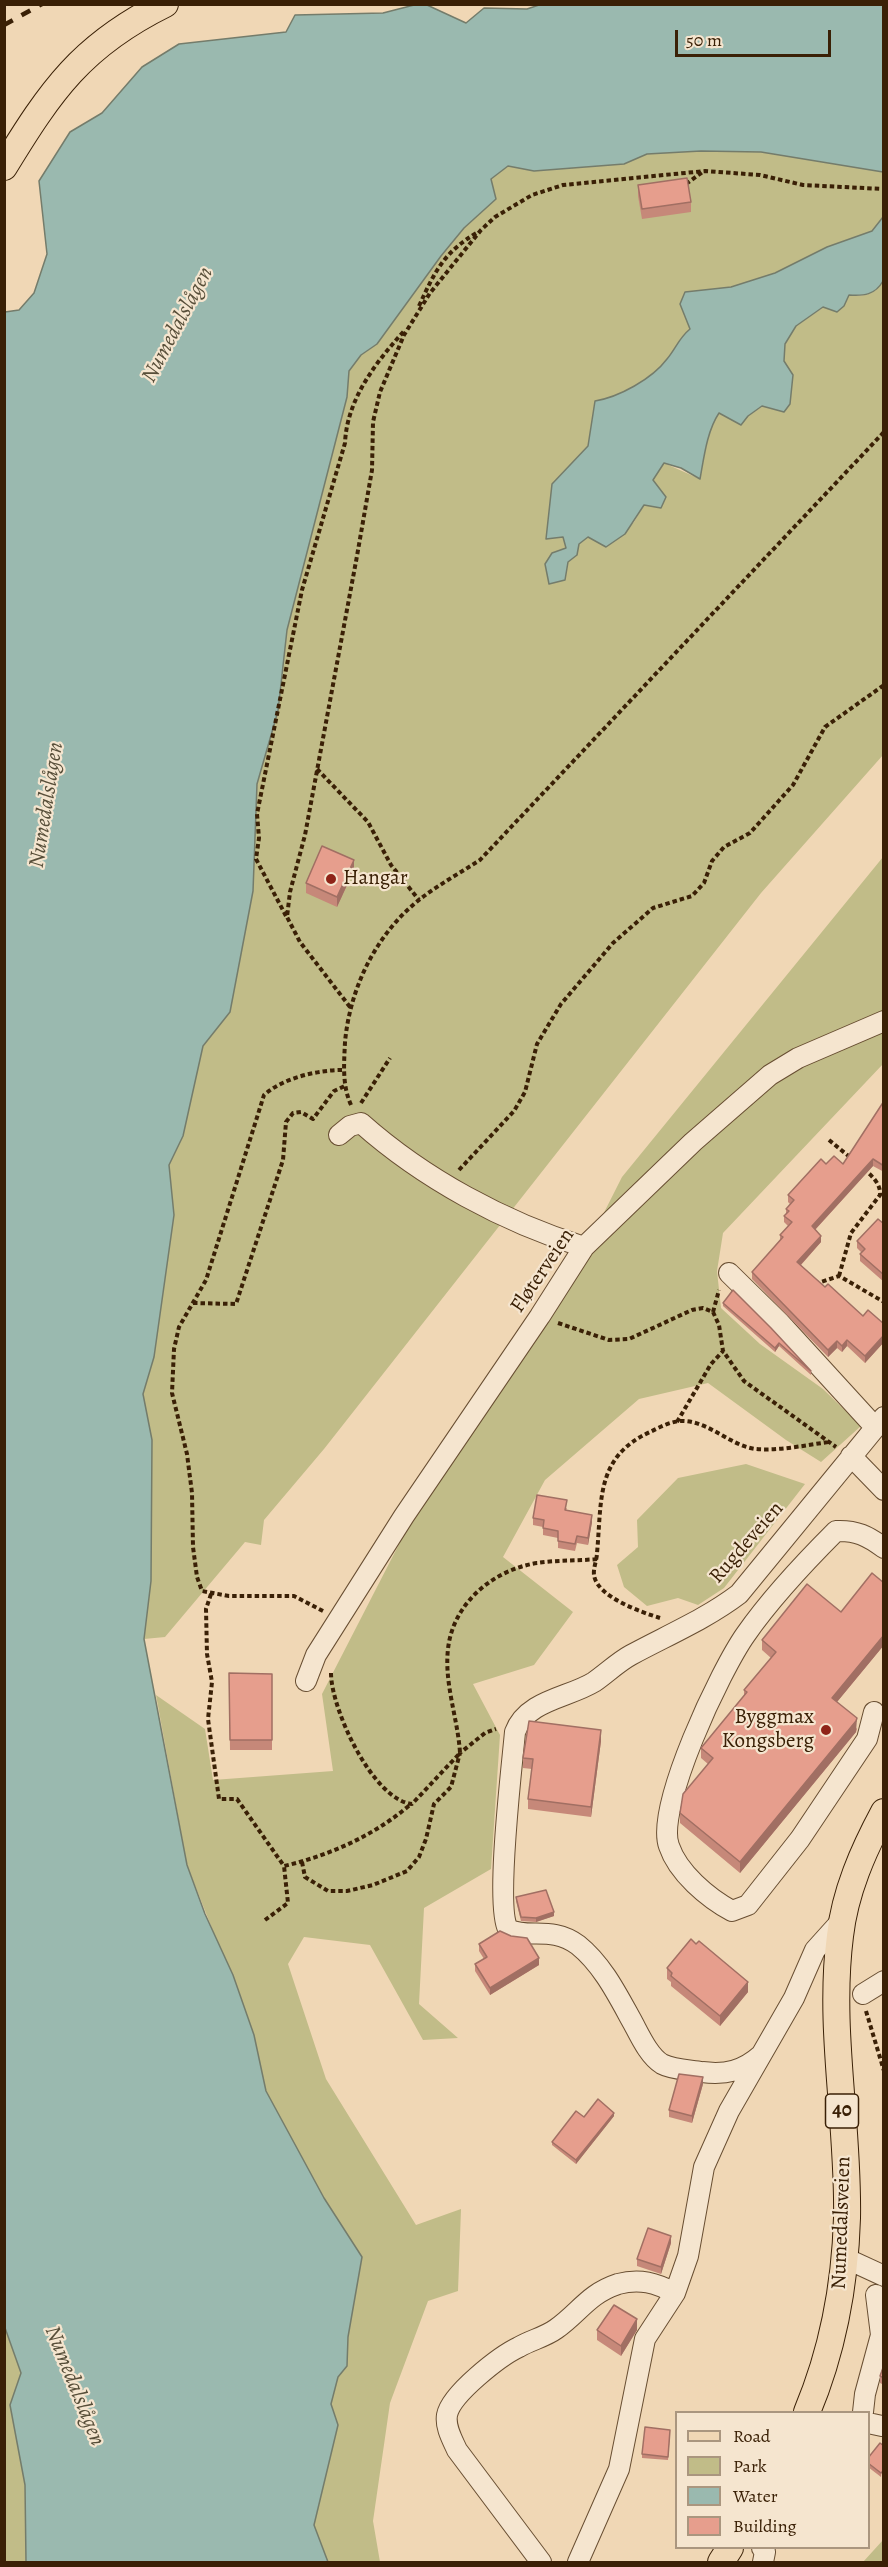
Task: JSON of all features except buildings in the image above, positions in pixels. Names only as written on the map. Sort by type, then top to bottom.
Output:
[{"type":"main road","points":[[4,167],[31,123],[65,76],[88,53],[128,23],[165,4]]},
{"type":"main road","name":"Numedalsveien","points":[[807,2411],[822,2377],[834,2333],[845,2258],[846,2184],[836,2001],[843,1920],[856,1871],[884,1812]]},
{"type":"main road","points":[[721,2562],[729,2549]]},
{"type":"street","name":"Fløterveien","points":[[306,1681],[316,1654],[404,1516],[540,1316],[584,1247],[693,1142],[770,1075],[798,1058],[884,1020]]},
{"type":"street","points":[[339,1135],[350,1126],[361,1123],[396,1154],[446,1184],[540,1234],[584,1247]]},
{"type":"street","name":"Rugdeveien","points":[[519,1721],[535,1707],[592,1683],[629,1656],[714,1613],[739,1594],[879,1422],[729,1273]]},
{"type":"street","points":[[850,1456],[884,1490]]},
{"type":"street","points":[[874,1712],[867,1739],[800,1839],[748,1905],[732,1911],[711,1899],[680,1865],[668,1846],[666,1818],[713,1692],[746,1634],[816,1551],[836,1531],[852,1530],[871,1538],[884,1548]]},
{"type":"street","name":"Numedalsveien","points":[[519,1721],[515,1732],[505,1850],[503,1919],[508,1929],[564,1936],[579,1947],[596,1962],[647,2048],[661,2063],[679,2068],[728,2073],[748,2067],[761,2055]]},
{"type":"street","name":"Numedalsveien","points":[[578,2562],[619,2469],[645,2339],[675,2293],[688,2256],[704,2167],[729,2111],[794,1998],[815,1950],[843,1920]]},
{"type":"street","points":[[863,1994],[884,1981]]},
{"type":"street","points":[[845,2258],[884,2276]]},
{"type":"street","points":[[541,2562],[457,2450],[447,2428],[447,2415],[451,2405],[488,2368],[519,2346],[554,2331],[589,2298],[602,2291],[633,2281],[646,2281],[675,2293]]},
{"type":"street","points":[[863,2411],[865,2394],[881,2335],[876,2295]]},
{"type":"path","points":[[682,186],[705,171]]},
{"type":"path","points":[[287,917],[372,470],[373,422],[380,392],[436,269],[455,246],[481,230],[495,218],[543,192],[563,185],[705,171],[760,175],[803,185],[884,189]]},
{"type":"path","points":[[640,177],[648,185]]},
{"type":"path","points":[[350,1007],[300,942],[256,859],[259,838],[257,814],[302,590],[345,443],[346,421],[353,404],[382,355],[412,322],[430,293],[481,230]]},
{"type":"path","points":[[347,1098],[343,1070],[350,1007],[365,967],[382,939],[419,900],[480,860],[884,432]]},
{"type":"path","points":[[446,1184],[514,1111],[525,1092],[537,1044],[561,1004],[613,943],[653,908],[692,896],[704,883],[712,861],[724,847],[750,833],[793,785],[825,727],[884,685]]},
{"type":"path","points":[[316,768],[368,822],[391,865],[419,900]]},
{"type":"path","points":[[360,1105],[390,1058]]},
{"type":"path","points":[[343,1070],[330,1070],[277,1083],[264,1095],[206,1280],[179,1328],[174,1349],[172,1393],[188,1454],[197,1577],[202,1591],[211,1594],[294,1596],[324,1612],[330,1633],[331,1689],[341,1717],[381,1787],[392,1797],[412,1804]]},
{"type":"path","points":[[193,1303],[237,1304],[283,1160],[286,1122],[293,1113],[301,1112],[313,1119],[334,1091],[345,1086]]},
{"type":"path","points":[[830,1140],[875,1179],[881,1190],[880,1195],[851,1233],[839,1276]]},
{"type":"path","points":[[809,1289],[822,1280],[839,1276],[884,1302]]},
{"type":"path","points":[[540,1316],[609,1341],[629,1339],[692,1310],[704,1308],[713,1312],[719,1325],[723,1351],[744,1381],[850,1456]]},
{"type":"path","points":[[677,1422],[711,1364],[723,1351]]},
{"type":"path","points":[[690,1625],[640,1612],[602,1593],[594,1575],[602,1486],[619,1452],[647,1433],[685,1421],[724,1435],[736,1445],[758,1449],[829,1442]]},
{"type":"path","points":[[302,1862],[305,1877],[328,1891],[347,1891],[373,1886],[407,1871],[419,1857],[434,1804],[451,1787],[460,1753],[459,1734],[451,1703],[448,1648],[461,1611],[478,1591],[499,1575],[536,1563],[597,1560]]},
{"type":"path","points":[[211,1594],[206,1609],[207,1654],[212,1682],[208,1719],[219,1799],[237,1799],[284,1866],[288,1903],[265,1920]]},
{"type":"path","points":[[284,1866],[328,1853],[385,1827],[412,1804],[460,1753],[485,1733],[519,1721]]},
{"type":"path","points":[[863,1994],[871,2034],[884,2071]]},
{"type":"green space","points":[[701,151],[761,152],[883,172],[883,217],[872,231],[827,247],[775,273],[731,287],[685,292],[681,304],[690,329],[667,359],[653,373],[634,386],[614,396],[595,401],[588,446],[552,484],[547,539],[564,537],[568,562],[577,555],[579,544],[588,537],[606,547],[634,522],[644,505],[666,497],[653,480],[664,463],[700,479],[709,436],[719,413],[748,416],[763,406],[784,361],[785,344],[796,326],[824,307],[844,306],[848,295],[859,296],[873,292],[883,281],[883,755],[761,893],[324,1449],[264,1520],[261,1545],[245,1542],[165,1637],[144,1639],[151,1545],[143,1394],[154,1357],[174,1215],[169,1165],[183,1136],[203,1046],[230,1012],[253,891],[257,784],[278,711],[287,630],[347,397],[349,371],[361,355],[377,344],[464,228],[496,199],[491,179],[508,166],[534,171],[624,164],[647,154]]},
{"type":"green space","points":[[883,857],[883,1064],[723,1233],[717,1271],[721,1308],[760,1344],[823,1389],[861,1426],[821,1462],[786,1440],[708,1383],[639,1399],[545,1480],[503,1557],[573,1612],[534,1665],[473,1684],[500,1735],[491,1869],[424,1908],[419,2004],[458,2038],[423,2040],[370,1945],[304,1937],[288,1964],[326,2079],[416,2225],[461,2209],[458,2291],[428,2301],[390,2403],[373,2521],[380,2562],[328,2562],[314,2525],[338,2425],[331,2404],[338,2377],[347,2366],[348,2337],[362,2257],[324,2198],[266,2091],[254,2035],[187,1865],[156,1695],[205,1729],[213,1780],[333,1771],[322,1694],[413,1517],[574,1272],[622,1177]]},
{"type":"green space","points":[[746,1464],[805,1484],[724,1588],[698,1605],[678,1598],[647,1606],[624,1587],[617,1565],[638,1547],[637,1520],[678,1478]]},
{"type":"green space","points":[[4,2325],[21,2373],[10,2405],[25,2485],[26,2562],[5,2562]]},
{"type":"green space","points":[[883,2540],[883,2562],[863,2562]]},
{"type":"water","name":"Numedalslågen","points":[[418,4],[427,5],[466,23],[484,8],[527,9],[539,5],[883,5],[883,172],[761,152],[701,151],[647,154],[624,164],[534,171],[508,166],[491,179],[496,199],[464,228],[377,344],[361,355],[349,371],[347,397],[287,630],[278,711],[257,784],[253,891],[230,1012],[203,1046],[183,1136],[169,1165],[174,1215],[154,1357],[143,1394],[152,1440],[151,1581],[144,1639],[187,1865],[205,1914],[233,1975],[254,2035],[266,2091],[324,2198],[362,2257],[348,2337],[347,2366],[338,2377],[331,2404],[338,2425],[314,2525],[328,2562],[26,2562],[25,2485],[10,2405],[21,2373],[4,2325],[5,312],[19,310],[34,293],[47,254],[39,181],[70,132],[102,113],[142,67],[179,44],[286,32],[295,15],[383,13]]},
{"type":"water","points":[[883,217],[883,281],[880,286],[869,294],[849,295],[844,306],[837,312],[823,307],[796,326],[785,344],[784,361],[793,375],[790,404],[784,412],[762,406],[748,416],[741,425],[719,413],[709,436],[700,479],[681,468],[664,463],[653,480],[666,497],[661,508],[644,505],[625,534],[606,547],[588,537],[579,544],[577,555],[568,562],[565,580],[549,584],[545,564],[552,553],[566,548],[563,537],[546,539],[552,484],[588,446],[595,401],[624,391],[644,380],[661,366],[690,329],[680,304],[685,292],[731,287],[775,273],[827,247],[872,231]]},
{"type":"railway","points":[[4,25],[42,4]]},
{"type":"place","name":"Hangar","points":[[331,879]]},
{"type":"place","name":"Byggmax Kongsberg","points":[[826,1730]]}]
